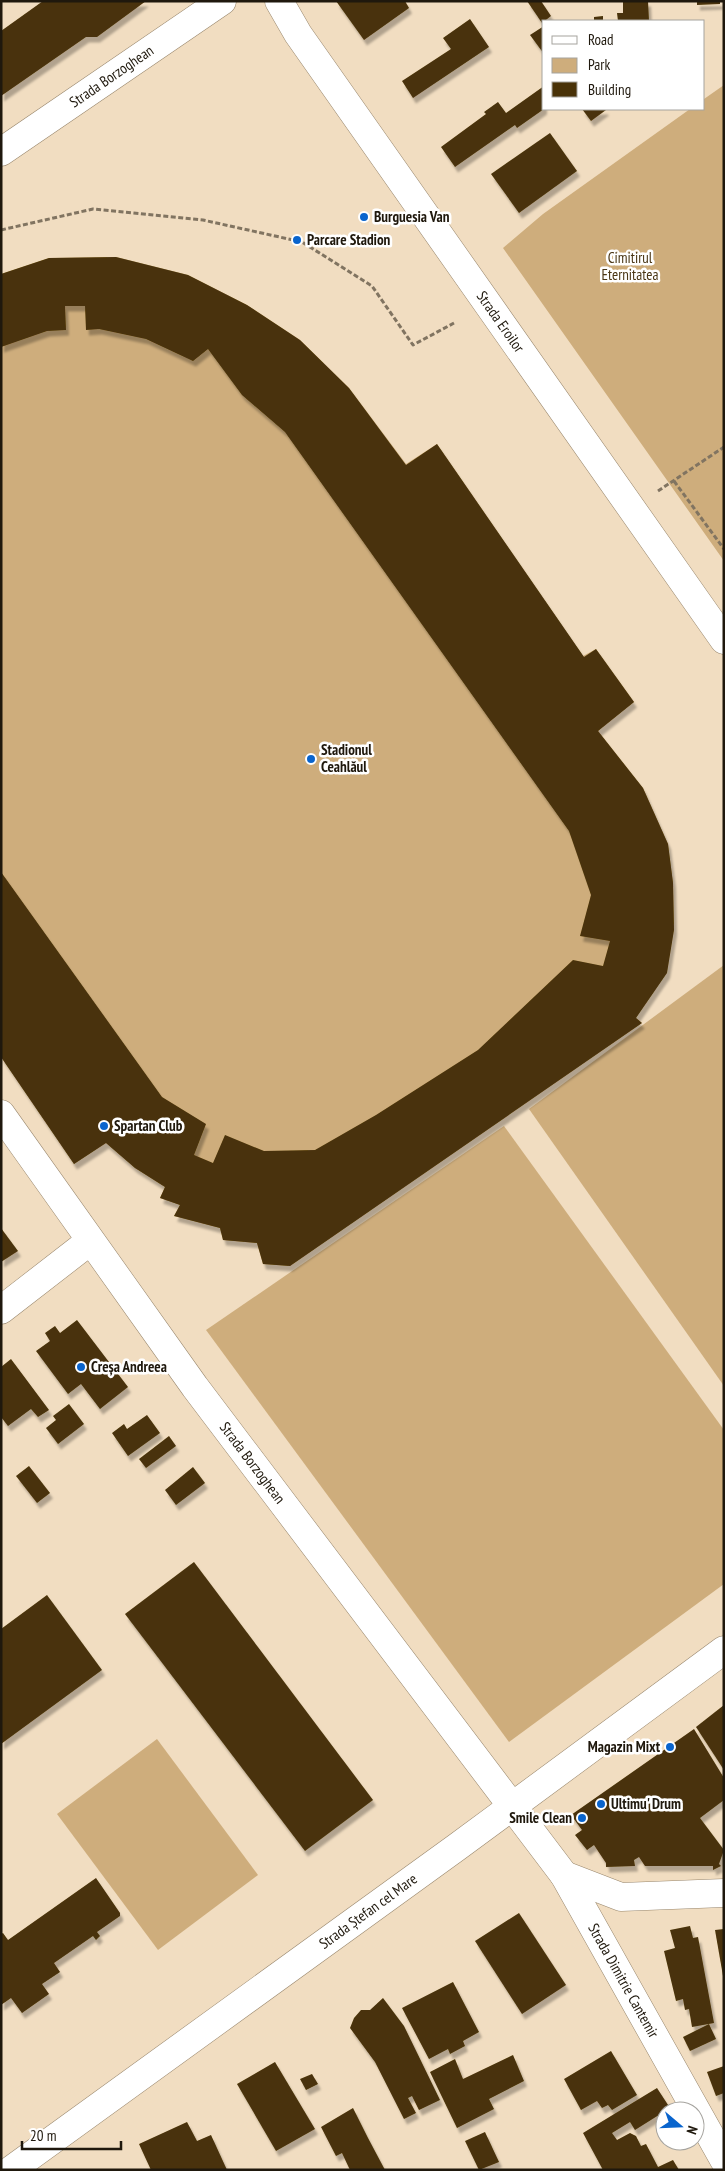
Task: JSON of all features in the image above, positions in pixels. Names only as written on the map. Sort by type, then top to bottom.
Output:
[{"type":"street","name":"Strada Borzoghean","points":[[1,152],[222,1]]},
{"type":"street","name":"Strada Eroilor","points":[[279,1],[298,34],[724,640]]},
{"type":"street","name":"Strada Borzoghean","points":[[1,1114],[195,1387],[512,1807]]},
{"type":"street","points":[[1,1310],[90,1240]]},
{"type":"street","name":"Strada Ștefan cel Mare","points":[[11,2170],[512,1807],[724,1650]]},
{"type":"street","name":"Strada Dimitrie Cantemir","points":[[512,1807],[564,1875],[724,2160]]},
{"type":"street","points":[[564,1875],[621,1897],[724,1893]]},
{"type":"path","points":[[1,230],[93,209],[204,220],[302,242],[372,286],[413,346],[454,322]]},
{"type":"path","points":[[658,491],[724,447]]},
{"type":"path","points":[[674,481],[724,549]]},
{"type":"green space","name":"Cimitirul Eternitatea","points":[[724,85],[724,561],[503,248],[543,214],[689,110],[705,110],[705,98]]},
{"type":"green space","name":"Stadionul Ceahlăul","points":[[116,257],[188,275],[247,305],[300,340],[349,388],[406,464],[437,444],[583,656],[596,649],[634,702],[598,731],[643,788],[668,844],[673,883],[674,930],[636,1018],[642,1023],[290,1266],[263,1264],[257,1243],[223,1240],[220,1228],[174,1216],[180,1205],[160,1198],[165,1187],[135,1168],[106,1143],[74,1164],[1,1057],[1,274],[49,258]]},
{"type":"green space","points":[[724,965],[724,1386],[529,1109]]},
{"type":"green space","points":[[504,1126],[724,1430],[724,1584],[509,1742],[206,1330]]},
{"type":"green space","points":[[157,1739],[258,1875],[158,1950],[57,1814]]},
{"type":"building","points":[[43,1],[146,1],[97,37],[86,37],[1,96],[1,31]]},
{"type":"building","points":[[336,1],[405,1],[409,8],[364,40]]},
{"type":"building","points":[[527,1],[541,1],[551,16],[546,20],[542,20],[542,23]]},
{"type":"building","points":[[623,1],[648,1],[649,20],[618,20],[617,13],[623,13]]},
{"type":"building","points":[[697,1],[720,1],[720,4],[697,5]]},
{"type":"building","points":[[603,16],[603,20],[594,20],[594,17]]},
{"type":"building","points":[[470,19],[489,47],[413,98],[402,81],[451,49],[443,38]]},
{"type":"building","points":[[542,27],[542,51],[530,35]]},
{"type":"building","points":[[542,87],[543,110],[517,128],[515,125],[455,167],[441,147],[486,114],[484,112],[498,102],[506,113]]},
{"type":"building","points":[[583,110],[606,110],[591,121]]},
{"type":"building","points":[[550,133],[577,171],[519,213],[491,174]]},
{"type":"building","points":[[116,257],[188,275],[247,305],[300,340],[349,388],[406,465],[437,444],[584,657],[596,649],[634,702],[598,731],[643,788],[668,844],[673,883],[674,930],[667,973],[636,1018],[642,1023],[290,1266],[263,1264],[257,1243],[223,1240],[220,1228],[174,1216],[180,1205],[160,1198],[165,1187],[135,1168],[106,1143],[74,1164],[1,1057],[1,872],[162,1097],[206,1124],[194,1155],[213,1163],[225,1135],[264,1151],[315,1150],[376,1115],[478,1050],[573,960],[603,966],[610,941],[580,936],[591,895],[569,831],[285,432],[242,395],[208,349],[193,361],[146,339],[99,329],[86,330],[85,306],[65,306],[66,330],[47,331],[1,347],[1,274],[49,258]]},
{"type":"building","points":[[1,1228],[18,1251],[1,1262]]},
{"type":"building","name":"Creșa Andreea","points":[[77,1320],[128,1387],[100,1409],[81,1384],[68,1394],[36,1351],[50,1341],[45,1333],[55,1326],[60,1333]]},
{"type":"building","points":[[11,1359],[49,1410],[38,1417],[31,1409],[8,1426],[1,1417],[1,1367]]},
{"type":"building","points":[[69,1404],[84,1424],[58,1444],[46,1428],[56,1420],[53,1416]]},
{"type":"building","points":[[147,1415],[160,1433],[128,1456],[112,1433],[124,1424],[127,1429]]},
{"type":"building","points":[[169,1436],[176,1446],[146,1468],[139,1459]]},
{"type":"building","points":[[29,1466],[50,1493],[37,1503],[16,1476]]},
{"type":"building","points":[[193,1467],[205,1483],[176,1505],[165,1490]]},
{"type":"building","points":[[194,1562],[373,1800],[305,1851],[125,1614]]},
{"type":"building","points":[[47,1595],[102,1670],[1,1744],[1,1629]]},
{"type":"building","points":[[724,1705],[724,1770],[696,1727]]},
{"type":"building","points":[[694,1729],[724,1778],[724,1800],[700,1818],[724,1850],[719,1864],[721,1866],[713,1870],[713,1866],[645,1866],[639,1857],[634,1860],[635,1866],[606,1867],[606,1863],[594,1845],[587,1850],[575,1835],[582,1830],[571,1815]]},
{"type":"building","points":[[96,1878],[120,1913],[120,1916],[97,1932],[100,1936],[96,1940],[93,1936],[54,1963],[60,1972],[42,1984],[49,1994],[22,2013],[11,1998],[1,2005],[1,1934],[3,1933],[8,1940]]},
{"type":"building","points":[[519,1913],[566,1985],[522,2014],[475,1941]]},
{"type":"building","points":[[690,1926],[693,1938],[698,1937],[714,2023],[692,2027],[689,2009],[685,2010],[683,1999],[676,2001],[664,1951],[675,1948],[670,1930]]},
{"type":"building","points":[[724,1929],[724,1976],[723,1976],[715,1930]]},
{"type":"building","points":[[453,1982],[479,2032],[463,2041],[465,2046],[450,2054],[448,2049],[429,2059],[402,2008]]},
{"type":"building","points":[[383,1998],[404,2026],[440,2100],[419,2110],[412,2096],[408,2098],[416,2113],[404,2119],[375,2062],[350,2028],[354,2018],[361,2010],[370,2010]]},
{"type":"building","points":[[709,2024],[716,2039],[690,2051],[683,2037]]},
{"type":"building","points":[[611,2051],[637,2095],[612,2110],[608,2105],[602,2108],[597,2101],[581,2110],[564,2079]]},
{"type":"building","points":[[513,2055],[524,2081],[489,2099],[494,2109],[457,2128],[430,2072],[455,2059],[463,2079]]},
{"type":"building","points":[[275,2062],[315,2129],[276,2151],[237,2084]]},
{"type":"building","points":[[724,2066],[724,2093],[716,2096],[707,2072]]},
{"type":"building","points":[[312,2074],[318,2084],[306,2090],[300,2079]]},
{"type":"building","points":[[657,2088],[665,2101],[655,2101],[655,2117],[635,2130],[630,2122],[612,2133],[617,2140],[630,2133],[636,2136],[641,2146],[646,2144],[658,2167],[673,2160],[679,2170],[603,2170],[583,2133]]},
{"type":"building","points":[[353,2108],[385,2170],[350,2170],[342,2153],[336,2156],[321,2127]]},
{"type":"building","points":[[187,2122],[197,2141],[211,2135],[227,2170],[151,2170],[139,2144]]},
{"type":"building","points":[[485,2132],[499,2162],[479,2170],[465,2141]]},
{"type":"place","name":"Burguesia Van","points":[[364,217]]},
{"type":"place","name":"Parcare Stadion","points":[[297,240]]},
{"type":"place","name":"Stadionul Ceahlăul","points":[[311,759]]},
{"type":"place","name":"Spartan Club","points":[[104,1126]]},
{"type":"place","name":"Creșa Andreea","points":[[81,1367]]},
{"type":"place","name":"Magazin Mixt","points":[[670,1747]]},
{"type":"place","name":"Ultimu' Drum","points":[[601,1804]]},
{"type":"place","name":"Smile Clean","points":[[582,1818]]}]
